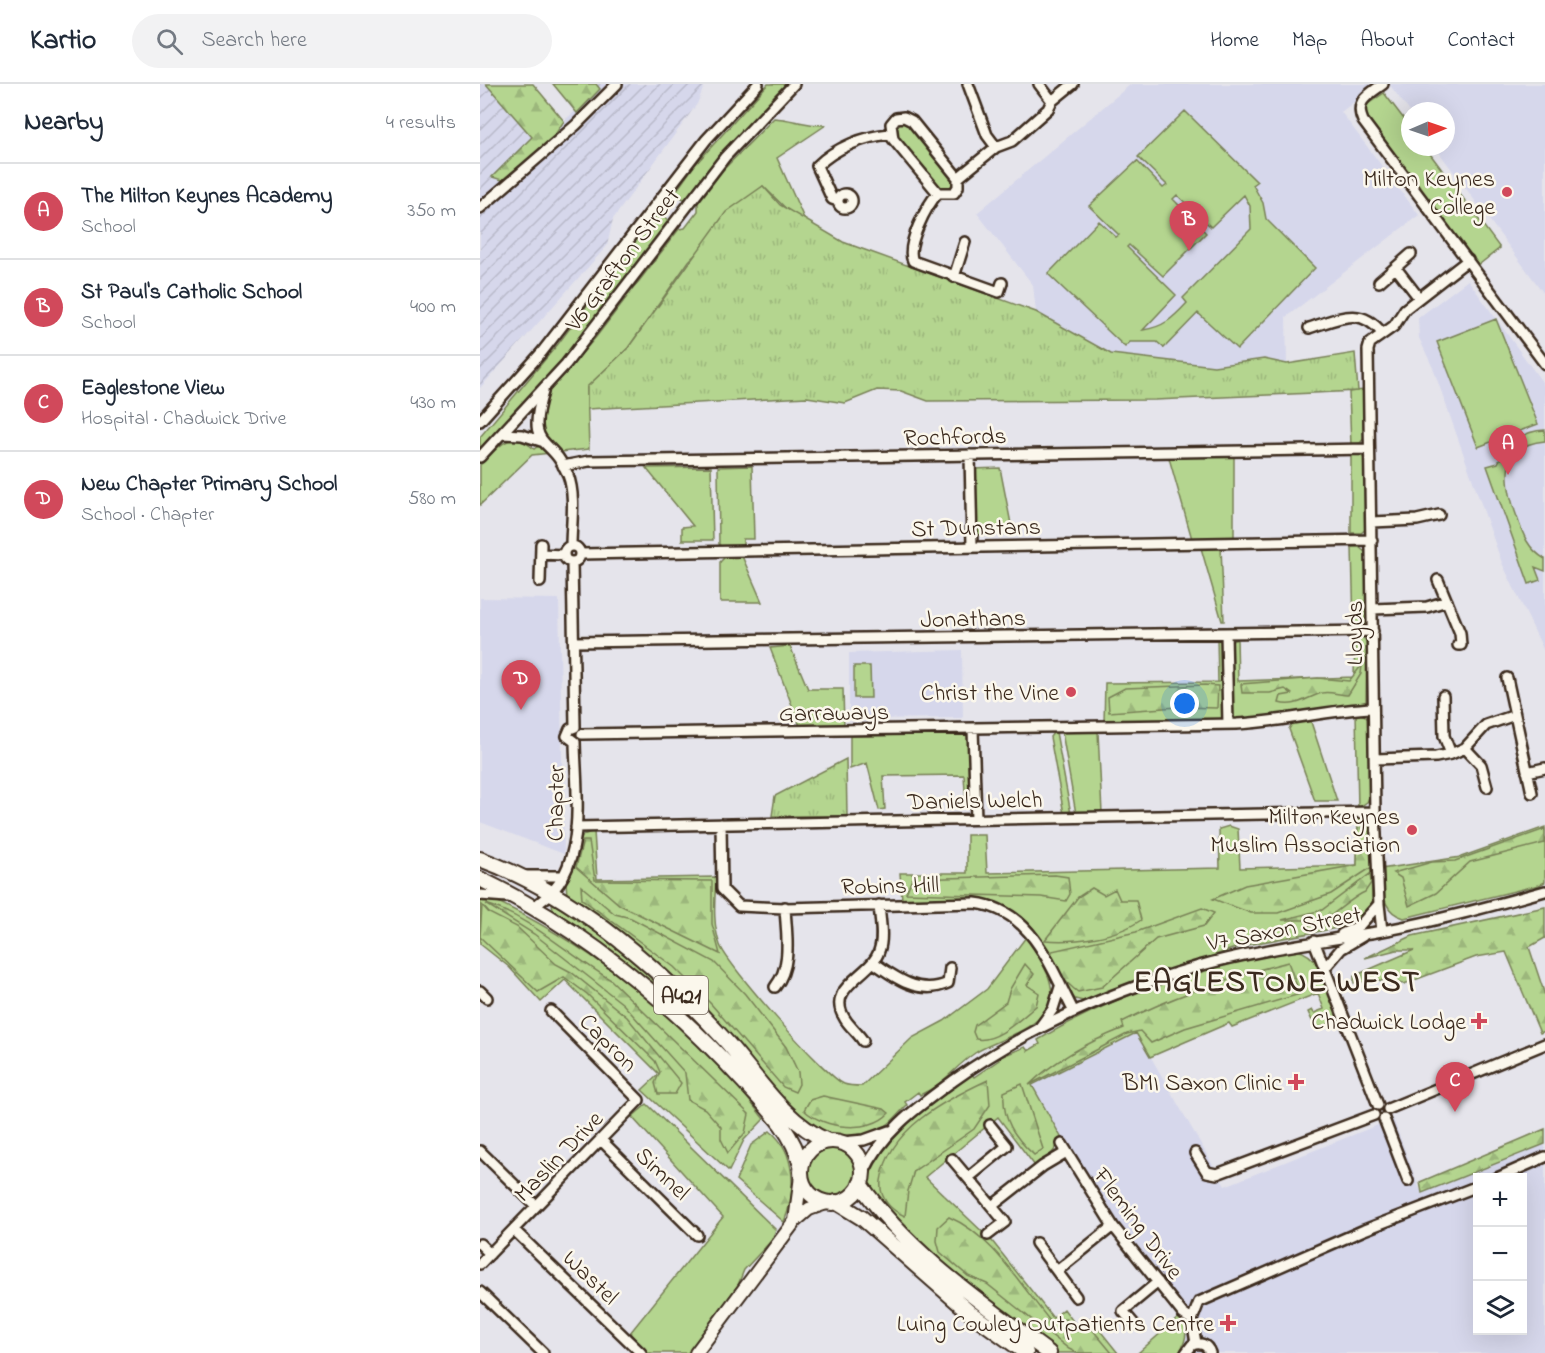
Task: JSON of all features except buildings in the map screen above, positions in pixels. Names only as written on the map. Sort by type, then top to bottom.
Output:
[{"type":"highway","name":"A421","points":[[483,863],[526,878],[533,900],[562,926],[651,992],[772,1103]]},
{"type":"highway","name":"A421","points":[[480,879],[496,891],[533,900],[650,963],[725,1040],[791,1125],[828,1141],[842,1142],[856,1151],[861,1179],[876,1207],[895,1224],[908,1249],[969,1312],[1026,1353]]},
{"type":"highway","name":"A421","points":[[791,1125],[808,1191],[862,1218],[882,1235],[908,1249],[1049,1353]]},
{"type":"highway","points":[[801,1171],[811,1149],[828,1141]]},
{"type":"highway","points":[[832,1202],[850,1197],[861,1179]]},
{"type":"main road","points":[[794,1222],[801,1171]]},
{"type":"main road","points":[[696,1353],[776,1243],[794,1222],[809,1209],[832,1202]]},
{"type":"street","points":[[480,208],[567,133],[616,84]]},
{"type":"street","name":"V6 Grafton Street","points":[[480,421],[542,352],[667,189],[706,141],[758,84]]},
{"type":"street","name":"V6 Grafton Street","points":[[480,457],[544,389],[603,319],[676,219],[725,158],[794,84]]},
{"type":"street","points":[[968,84],[987,135],[996,147]]},
{"type":"street","points":[[1039,84],[1052,101]]},
{"type":"street","points":[[958,178],[996,147],[1012,141],[1048,109],[1052,101],[1073,84]]},
{"type":"street","points":[[1383,84],[1359,103],[1358,110],[1363,121],[1545,364]]},
{"type":"street","points":[[890,134],[893,121],[900,117],[908,118],[958,178],[958,187],[954,193],[938,194],[926,208],[910,256],[915,263],[999,292],[1002,283]]},
{"type":"street","points":[[890,134],[938,194]]},
{"type":"street","points":[[838,201],[832,199],[818,166],[826,157],[870,136],[890,134]]},
{"type":"street","points":[[954,277],[965,242]]},
{"type":"street","points":[[1379,282],[1411,254]]},
{"type":"street","points":[[1309,328],[1345,317],[1360,316],[1374,324],[1379,336],[1394,326],[1406,309],[1468,260]]},
{"type":"street","points":[[1396,268],[1419,298]]},
{"type":"street","name":"Lloyds","points":[[1379,336],[1370,343],[1367,361],[1372,522],[1375,812],[1378,904],[1382,931]]},
{"type":"street","points":[[544,389],[536,419],[541,441],[563,466],[571,489],[571,546],[564,555]]},
{"type":"street","points":[[502,434],[522,435],[541,441]]},
{"type":"street","name":"Rochfords","points":[[563,466],[589,461],[1369,449]]},
{"type":"street","points":[[970,455],[972,546]]},
{"type":"street","points":[[1372,522],[1417,520],[1439,516]]},
{"type":"street","name":"St Dunstans","points":[[580,554],[1372,540]]},
{"type":"street","points":[[540,582],[541,544]]},
{"type":"street","points":[[571,546],[579,549],[580,554],[579,559],[572,562]]},
{"type":"street","points":[[541,554],[564,555],[572,562],[575,727],[582,734],[580,741],[575,742],[567,736],[570,729],[575,727]]},
{"type":"street","points":[[1438,580],[1460,633],[1461,645],[1458,645]]},
{"type":"street","points":[[1373,609],[1427,607],[1447,601]]},
{"type":"street","name":"Jonathans","points":[[574,642],[1373,630]]},
{"type":"street","points":[[1226,633],[1228,724]]},
{"type":"street","points":[[1507,678],[1532,793]]},
{"type":"street","points":[[1443,696],[1443,726],[1451,754]]},
{"type":"street","name":"Garraways","points":[[582,734],[1228,724],[1275,722],[1326,711],[1373,708]]},
{"type":"street","points":[[1375,759],[1436,757],[1451,754],[1465,748],[1486,725],[1515,715]]},
{"type":"street","points":[[973,729],[976,819]]},
{"type":"street","name":"Chapter","points":[[533,900],[562,876],[575,849],[575,742]]},
{"type":"street","points":[[1465,748],[1481,765],[1487,787]]},
{"type":"street","points":[[1527,772],[1545,768]]},
{"type":"street","name":"Daniels Welch","points":[[576,827],[1375,812]]},
{"type":"street","name":"Robins Hill","points":[[721,824],[722,889],[739,906],[975,903],[998,908],[1026,926],[1074,1012]]},
{"type":"street","points":[[526,878],[562,876]]},
{"type":"street","points":[[480,896],[496,891]]},
{"type":"street","name":"V7 Saxon Street","points":[[861,1179],[870,1157],[889,1131],[969,1070],[996,1053],[1074,1012],[1146,983],[1199,966],[1314,941],[1382,931],[1440,919],[1545,891]]},
{"type":"street","points":[[1332,938],[1360,925],[1378,904]]},
{"type":"street","points":[[863,1041],[845,1019],[841,998],[846,987],[873,962],[881,942],[879,905]]},
{"type":"street","points":[[775,987],[786,980],[785,907]]},
{"type":"street","points":[[1324,969],[1346,945],[1372,932]]},
{"type":"street","points":[[1314,941],[1378,1105]]},
{"type":"street","points":[[873,962],[911,986],[941,986],[948,983],[950,968]]},
{"type":"street","points":[[1036,1031],[1053,1010],[1060,987]]},
{"type":"street","name":"Capron","points":[[551,1011],[639,1100]]},
{"type":"street","points":[[1388,1109],[1545,1044]]},
{"type":"street","name":"Maslin Drive","points":[[480,1264],[639,1100]]},
{"type":"street","points":[[1383,1104],[1388,1109],[1388,1116],[1384,1119],[1379,1119],[1374,1114],[1373,1110],[1378,1105],[1383,1104]]},
{"type":"street","points":[[1195,1153],[1206,1172],[1217,1174],[1374,1114]]},
{"type":"street","points":[[1384,1119],[1408,1181]]},
{"type":"street","points":[[968,1179],[1007,1146],[990,1125]]},
{"type":"street","name":"V7 Saxon Street","points":[[842,1142],[864,1140],[889,1131]]},
{"type":"street","name":"Simnel","points":[[601,1140],[697,1234]]},
{"type":"street","name":"Fleming Drive","points":[[992,1206],[1064,1148],[1113,1226],[1183,1314],[1192,1320]]},
{"type":"street","points":[[480,1151],[536,1206]]},
{"type":"street","points":[[1508,1173],[1545,1157]]},
{"type":"street","points":[[952,1159],[1005,1222],[988,1235]]},
{"type":"street","points":[[1196,1343],[1192,1320],[1199,1302],[1364,1230],[1473,1188]]},
{"type":"street","points":[[1058,1271],[1113,1226]]},
{"type":"street","name":"Wastel","points":[[514,1230],[641,1353]]},
{"type":"street","points":[[1036,1243],[1076,1297]]},
{"type":"street","points":[[480,1244],[490,1254]]},
{"type":"street","points":[[1134,1324],[1123,1311],[1158,1282]]},
{"type":"street","points":[[480,1292],[543,1353]]},
{"type":"street","points":[[1186,1353],[1196,1343]]},
{"type":"street","points":[[1196,1343],[1206,1346],[1210,1353]]},
{"type":"shaded area","points":[[480,84],[500,84],[564,121],[600,89],[596,84],[705,84],[697,104],[613,219],[607,246],[480,388]]},
{"type":"shaded area","points":[[1131,84],[1377,84],[1341,112],[1419,215],[1286,317],[1287,364],[1264,359],[1214,366],[1111,354],[1036,312],[1033,285],[977,213]]},
{"type":"shaded area","name":"Milton Keynes College","points":[[1389,84],[1545,84],[1545,295],[1442,156],[1455,156],[1455,102],[1402,102]]},
{"type":"shaded area","points":[[1468,280],[1545,386],[1545,653],[1502,563],[1433,368],[1419,338],[1418,318]]},
{"type":"shaded area","points":[[480,598],[559,599],[564,854],[480,822]]},
{"type":"shaded area","points":[[962,650],[963,718],[849,719],[849,653]]},
{"type":"shaded area","points":[[1137,1033],[1225,1186],[1393,1119],[1420,1190],[1545,1141],[1545,1353],[1170,1353],[1182,1305],[1114,1225],[1089,1189],[1032,1085]]},
{"type":"green space","points":[[486,84],[533,84],[564,121],[551,141],[502,180],[492,177],[532,137]]},
{"type":"green space","points":[[553,84],[596,84],[600,89],[577,113]]},
{"type":"green space","points":[[768,84],[790,84],[686,200],[674,194],[694,166]]},
{"type":"green space","points":[[1384,93],[1401,115],[1401,156],[1432,156],[1500,248],[1476,267],[1363,112],[1365,106]]},
{"type":"green space","points":[[1185,111],[1257,182],[1253,185],[1263,203],[1266,219],[1315,268],[1237,349],[1198,313],[1164,348],[1157,342],[1130,342],[1125,347],[1048,274],[1099,221],[1116,237],[1119,235],[1089,206],[1137,161],[1163,188],[1167,185],[1138,157]],"holes":[[[1177,195],[1211,227],[1244,195],[1250,206],[1251,229],[1183,298],[1187,303],[1177,313],[1168,321],[1143,330],[1176,295],[1127,247],[1129,245],[1163,276],[1206,233],[1173,199]]]},
{"type":"green space","points":[[774,118],[826,125],[777,158],[810,232],[763,186],[689,261],[628,348],[587,387],[589,449],[532,455],[480,505],[480,465],[505,442],[518,440],[534,449],[544,442],[539,425],[550,390],[596,337],[679,229],[685,228],[698,211],[698,203],[723,170]]},
{"type":"green space","points":[[906,121],[955,180],[953,189],[940,190],[895,136],[895,123]]},
{"type":"green space","points":[[763,186],[780,205],[843,242],[1036,312],[1111,354],[1214,366],[1264,359],[1287,364],[1355,353],[1358,391],[1155,400],[928,401],[901,391],[877,390],[845,403],[807,397],[587,409],[587,387],[628,348],[726,212]]},
{"type":"green space","points":[[657,212],[671,222],[573,351],[480,451],[480,437],[558,344]]},
{"type":"green space","points":[[1496,319],[1538,424],[1478,447],[1437,342]]},
{"type":"green space","points":[[1363,390],[1365,437],[1360,443],[1351,445],[1349,392]]},
{"type":"green space","points":[[1545,430],[1545,441],[1530,444],[1519,450],[1512,458],[1508,468],[1510,492],[1522,530],[1530,546],[1545,559],[1545,571],[1535,567],[1540,580],[1529,584],[1487,466],[1498,463],[1517,439]]},
{"type":"green space","points":[[1351,454],[1359,454],[1365,459],[1366,529],[1361,533],[1351,533]]},
{"type":"green space","points":[[1234,456],[1234,538],[1192,539],[1169,458]]},
{"type":"green space","points":[[752,466],[754,539],[743,539],[743,548],[722,548],[719,544],[718,467]]},
{"type":"green space","points":[[711,467],[713,540],[682,540],[682,527],[693,526],[646,468]]},
{"type":"green space","points":[[1000,468],[1013,534],[974,535],[973,469]]},
{"type":"green space","points":[[1221,547],[1224,621],[1222,621],[1201,548]]},
{"type":"green space","points":[[1352,547],[1359,547],[1366,553],[1368,620],[1362,627],[1354,627]]},
{"type":"green space","points":[[742,556],[762,602],[720,602],[720,562],[725,557]]},
{"type":"green space","points":[[1355,633],[1361,635],[1367,642],[1366,702],[1281,719],[1235,720],[1232,717],[1232,641],[1237,639],[1238,681],[1354,677]]},
{"type":"green space","points":[[1217,637],[1223,642],[1225,717],[1223,720],[1104,723],[1105,683],[1218,682]]},
{"type":"green space","points":[[790,646],[808,689],[843,689],[844,727],[804,728],[800,726],[770,648]]},
{"type":"green space","points":[[1362,665],[1361,674],[1348,695],[1325,693],[1296,703],[1285,704],[1279,703],[1281,696],[1292,694],[1285,689],[1270,693],[1242,693],[1241,684],[1318,678],[1349,681]]},
{"type":"green space","points":[[854,666],[870,666],[871,698],[854,698]]},
{"type":"green space","points":[[1218,686],[1217,708],[1178,707],[1109,712],[1108,697],[1125,688]]},
{"type":"green space","points":[[1356,713],[1364,715],[1369,720],[1370,797],[1358,808]]},
{"type":"green space","points":[[1310,719],[1337,801],[1315,801],[1289,729],[1292,724]]},
{"type":"green space","points":[[1056,732],[1071,814],[1064,814],[1050,737]]},
{"type":"green space","points":[[1062,732],[1098,732],[1102,813],[1076,814]]},
{"type":"green space","points":[[965,734],[969,737],[972,805],[966,806],[964,775],[883,776],[885,809],[879,810],[867,763],[850,769],[850,736]]},
{"type":"green space","points":[[846,759],[847,816],[772,816],[775,796]]},
{"type":"green space","points":[[1370,818],[1372,903],[1369,911],[1353,925],[1241,946],[1083,1001],[1075,999],[1070,994],[1048,951],[1033,928],[1006,907],[972,899],[902,900],[900,873],[967,873],[967,835],[985,835],[987,873],[1220,868],[1219,829],[1229,826],[1238,829],[1240,868],[1357,865],[1358,819]]},
{"type":"green space","points":[[1370,818],[1372,867],[1331,894],[1278,913],[1251,913],[1213,899],[1245,885],[1357,865],[1358,819]]},
{"type":"green space","points":[[1545,827],[1545,882],[1539,885],[1404,918],[1396,915],[1387,905],[1383,892],[1381,869],[1461,857]]},
{"type":"green space","points":[[1545,829],[1545,843],[1470,862],[1436,893],[1409,906],[1401,878],[1393,873],[1432,862],[1455,861]]},
{"type":"green space","points":[[594,831],[597,879],[716,877],[716,928],[720,945],[740,974],[799,1042],[844,1084],[862,1086],[912,1038],[944,1021],[987,989],[1026,937],[1047,974],[1051,1001],[1045,1012],[1034,1023],[977,1052],[929,1090],[920,1095],[918,1092],[905,1102],[907,1105],[892,1121],[881,1129],[848,1138],[824,1135],[807,1124],[784,1097],[781,1099],[728,1038],[567,896],[566,882],[580,842],[583,835]]},
{"type":"green space","points":[[583,841],[589,841],[595,880],[712,881],[712,924],[720,954],[620,905],[576,867]]},
{"type":"green space","points":[[1370,874],[1371,883],[1365,892],[1319,927],[1309,925],[1306,920],[1282,920],[1322,910]]},
{"type":"green space","points":[[1055,875],[1068,877],[1070,894],[1066,901],[1041,897],[906,893],[912,879]]},
{"type":"green space","points":[[581,886],[615,914],[631,918],[714,962],[745,994],[786,1047],[798,1072],[799,1084],[795,1092],[783,1087],[711,1004],[674,967],[582,899]]},
{"type":"green space","points":[[1092,888],[1104,895],[1115,889],[1120,900],[1136,900],[1141,920],[1120,931],[1094,938],[1068,941],[1045,940],[1078,897]]},
{"type":"green space","points":[[492,899],[531,919],[606,966],[675,1022],[736,1085],[764,1119],[744,1140],[729,1171],[642,1090],[659,1074],[565,980],[541,1002],[509,967],[480,944],[480,901]]},
{"type":"green space","points":[[552,902],[614,946],[670,995],[773,1103],[638,971],[553,911]]},
{"type":"green space","points":[[486,904],[535,928],[611,980],[749,1114],[745,1133],[728,1153],[721,1139],[721,1127],[705,1109],[688,1100],[685,1073],[623,1004],[534,934]]},
{"type":"green space","points":[[482,905],[489,913],[517,927],[556,964],[571,972],[627,1017],[681,1083],[675,1094],[658,1094],[655,1083],[660,1072],[655,1061],[587,994],[564,977],[538,992],[480,937]]},
{"type":"green space","points":[[1545,907],[1545,938],[1529,947],[1545,995],[1545,1031],[1540,1033],[1506,952],[1476,957],[1404,984],[1378,980],[1354,983],[1354,976],[1414,950],[1396,950],[1365,958],[1412,936]]},
{"type":"green space","points":[[1202,908],[1214,913],[1204,926],[1156,939],[1102,987],[1078,992],[1064,979],[1054,963],[1052,951],[1136,932]]},
{"type":"green space","points":[[1296,950],[1312,958],[1318,966],[1337,1012],[1336,1021],[1316,1029],[1308,1012],[1312,1010],[1314,1013],[1324,1009],[1318,993],[1232,1027],[1229,1023],[1150,1057],[1136,1033],[1032,1085],[1061,1137],[1054,1151],[1040,1163],[1035,1166],[998,1117],[925,1177],[992,1241],[1053,1318],[1064,1309],[1078,1328],[1090,1318],[1118,1353],[1057,1353],[916,1241],[917,1238],[870,1190],[871,1172],[878,1155],[890,1138],[923,1108],[972,1074],[974,1077],[999,1060],[998,1058],[1025,1047],[1028,1051],[1040,1044],[1038,1040],[1068,1023],[1162,983],[1228,964]]},
{"type":"green space","points":[[1288,962],[1300,994],[1185,1028],[1151,1043],[1140,1031],[1127,1034],[1029,1085],[1061,1059],[1085,1045],[1124,1028],[1122,1022],[1142,1012],[1203,988]]},
{"type":"green space","points":[[1025,964],[1034,974],[1027,985],[1039,993],[1036,1006],[1000,1034],[976,1039],[973,1032],[975,1025],[1006,1002],[1010,989]]},
{"type":"green space","points":[[988,1080],[990,1105],[974,1129],[914,1171],[908,1191],[905,1216],[895,1210],[884,1198],[881,1181],[886,1163],[895,1146],[921,1118],[954,1097]]},
{"type":"green space","points":[[1022,1084],[1043,1149],[1034,1155],[1015,1134],[1005,1111],[1004,1092]]},
{"type":"green space","points":[[823,1096],[884,1109],[889,1113],[881,1120],[871,1124],[835,1125],[804,1110],[810,1100]]},
{"type":"green space","points":[[647,1104],[776,1230],[771,1241],[744,1270],[738,1285],[689,1353],[646,1353],[630,1333],[723,1217],[632,1117]]},
{"type":"green space","points":[[1545,1129],[1545,1144],[1422,1193],[1420,1182]]},
{"type":"green space","points":[[770,1131],[785,1150],[792,1174],[791,1199],[784,1222],[736,1180],[751,1145]]},
{"type":"green space","points":[[832,1149],[849,1156],[856,1173],[849,1190],[832,1197],[815,1190],[808,1173],[815,1156]]},
{"type":"green space","points":[[949,1217],[979,1236],[992,1249],[1017,1277],[1050,1321],[1066,1319],[1076,1331],[1092,1329],[1112,1353],[1077,1353],[1069,1349],[987,1284],[968,1276],[940,1252],[937,1241],[938,1227]]},
{"type":"green space","points":[[1178,1318],[1186,1330],[1184,1344],[1179,1353],[1138,1353]]},
{"type":"place","name":"Milton Keynes College","points":[[1507,192]]},
{"type":"place","name":"St Paul's Catholic School","points":[[1189,251]]},
{"type":"place","name":"The Milton Keynes Academy","points":[[1508,475]]},
{"type":"place","name":"Christ the Vine","points":[[1071,692]]},
{"type":"place","name":"New Chapter Primary School","points":[[521,710]]},
{"type":"place","name":"Milton Keynes Muslim Association","points":[[1412,830]]},
{"type":"place","name":"Chadwick Lodge","points":[[1479,1021]]},
{"type":"place","name":"BMI Saxon Clinic","points":[[1296,1082]]},
{"type":"place","name":"Eaglestone View","points":[[1455,1112]]},
{"type":"place","name":"Luing Cowley Outpatients Centre","points":[[1228,1323]]},
{"type":"district","name":"EAGLESTONE WEST","points":[[1277,981]]}]
